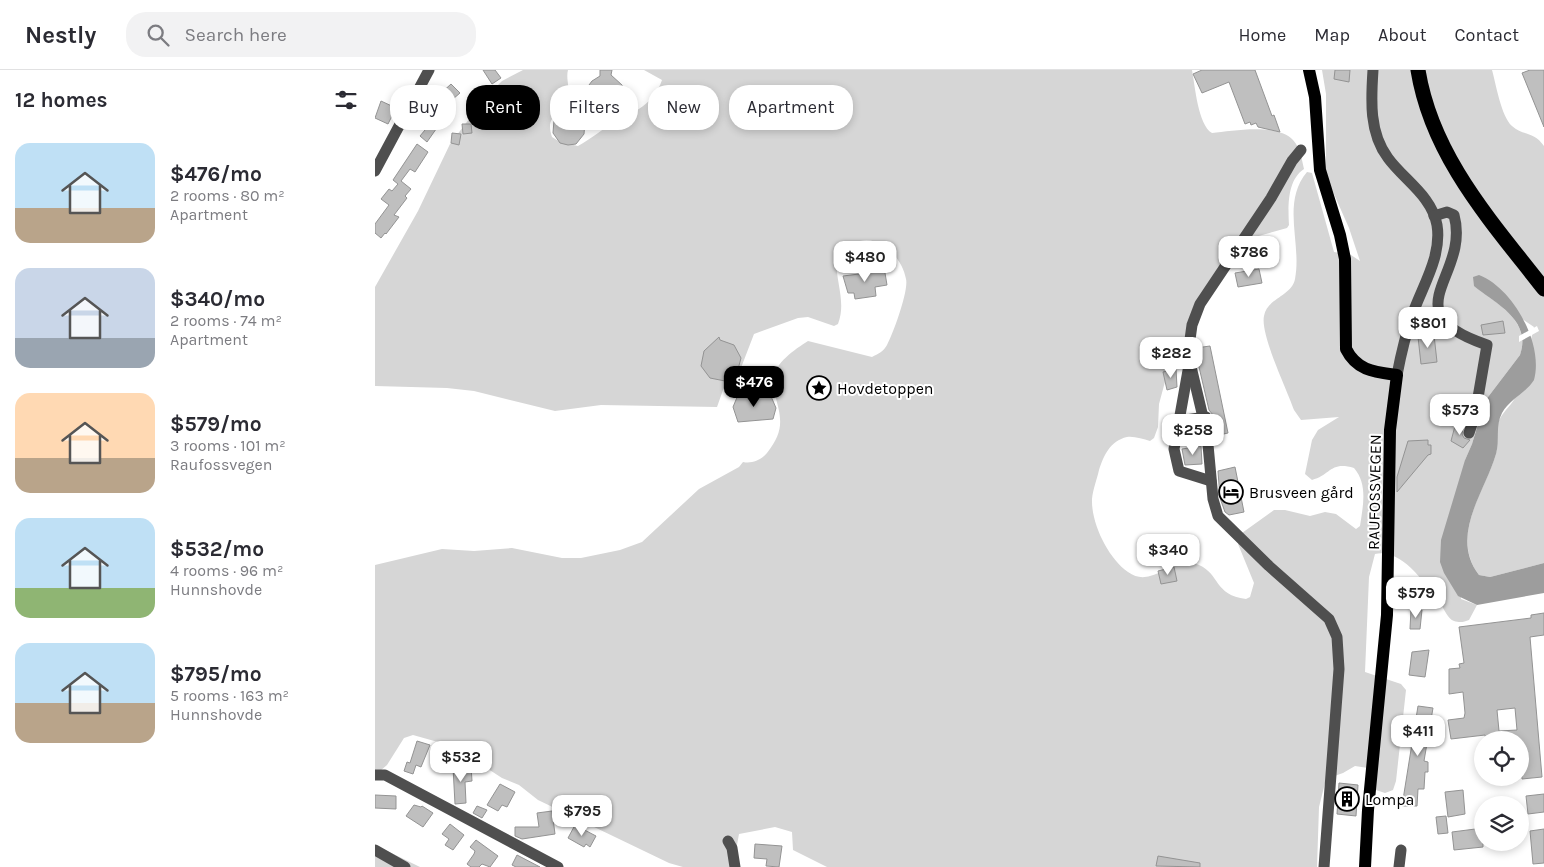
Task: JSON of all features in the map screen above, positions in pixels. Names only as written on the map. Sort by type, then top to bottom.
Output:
[{"type":"highway","points":[[1418,70],[1427,109],[1448,157],[1472,195],[1544,289]]},
{"type":"main road","points":[[1309,70],[1315,97],[1320,170],[1340,235],[1345,259],[1346,349],[1352,361],[1362,368],[1397,376]]},
{"type":"main road","name":"RAUFOSSVEGEN","points":[[1365,867],[1368,810],[1387,615],[1390,430],[1397,376]]},
{"type":"street","points":[[375,171],[429,70]]},
{"type":"street","points":[[1373,70],[1370,104],[1376,136],[1387,157],[1427,200],[1434,216],[1447,212],[1454,215],[1457,228],[1452,260],[1438,296],[1437,307],[1441,317],[1454,330],[1487,345],[1475,414],[1469,433]]},
{"type":"street","points":[[1301,150],[1292,160],[1271,198],[1200,304],[1187,344],[1189,365],[1198,393],[1207,434],[1211,481],[1218,516],[1269,566],[1329,619],[1337,637],[1339,669],[1324,867]]},
{"type":"street","name":"RAUFOSSVEGEN","points":[[1397,376],[1408,329],[1437,253],[1437,225],[1434,216]]},
{"type":"street","points":[[1189,365],[1174,449],[1179,471],[1211,481]]},
{"type":"street","points":[[1179,421],[1200,418]]},
{"type":"street","points":[[375,775],[385,775],[403,784],[557,867]]},
{"type":"street","points":[[728,841],[733,848],[735,867]]},
{"type":"street","points":[[375,850],[405,867]]},
{"type":"street","points":[[1399,867],[1401,850]]},
{"type":"shaded area","points":[[523,70],[568,70],[568,85],[550,85],[550,130],[552,137],[560,142],[578,146],[602,130],[638,130],[638,109],[648,102],[648,130],[719,130],[719,85],[660,85],[662,80],[644,70],[1192,70],[1200,114],[1207,129],[1212,133],[1255,129],[1277,131],[1286,135],[1297,146],[1304,169],[1294,180],[1290,194],[1289,225],[1287,228],[1248,239],[1196,307],[1184,343],[1169,367],[1159,404],[1158,427],[1154,438],[1150,441],[1136,437],[1127,437],[1112,445],[1101,464],[1092,499],[1094,519],[1102,539],[1114,558],[1128,572],[1146,577],[1181,564],[1199,565],[1206,569],[1228,593],[1246,599],[1250,597],[1254,583],[1238,544],[1242,533],[1274,510],[1285,510],[1310,516],[1325,512],[1336,514],[1356,529],[1360,526],[1363,488],[1354,468],[1346,466],[1335,467],[1312,480],[1305,474],[1312,440],[1318,430],[1339,417],[1301,420],[1294,410],[1275,362],[1264,325],[1266,310],[1293,285],[1295,279],[1295,197],[1299,184],[1307,172],[1312,173],[1334,252],[1351,255],[1360,261],[1349,228],[1326,176],[1326,94],[1322,70],[1492,70],[1502,108],[1508,121],[1516,129],[1536,138],[1544,146],[1544,563],[1490,577],[1479,575],[1471,561],[1468,532],[1471,517],[1495,455],[1498,423],[1518,392],[1534,327],[1479,290],[1512,316],[1518,325],[1522,344],[1520,355],[1485,401],[1465,460],[1461,599],[1477,605],[1469,620],[1458,622],[1452,620],[1420,578],[1404,562],[1385,554],[1375,554],[1369,577],[1365,672],[1401,684],[1406,690],[1396,781],[1393,790],[1385,793],[1376,790],[1368,768],[1355,766],[1326,779],[1319,807],[1317,867],[827,867],[793,850],[792,832],[775,827],[739,834],[733,867],[683,867],[669,863],[538,800],[519,785],[502,778],[462,752],[445,744],[413,735],[404,738],[387,765],[380,771],[375,771],[375,565],[442,549],[474,551],[512,548],[562,558],[581,558],[620,550],[642,542],[699,489],[739,467],[743,462],[756,461],[767,453],[773,445],[780,425],[772,380],[777,368],[786,357],[808,341],[872,357],[876,355],[884,349],[890,339],[905,292],[906,279],[904,271],[890,250],[883,245],[868,240],[851,245],[837,256],[837,273],[841,298],[838,324],[834,326],[808,317],[798,318],[754,334],[739,373],[723,390],[717,407],[601,405],[555,411],[474,391],[447,388],[375,386],[375,287],[418,211],[450,144],[466,123],[466,130],[540,130],[540,85],[498,85]]},
{"type":"shaded area","points":[[1479,275],[1492,282],[1514,304],[1530,334],[1536,366],[1534,380],[1527,389],[1505,408],[1500,418],[1496,454],[1472,514],[1467,545],[1471,560],[1479,575],[1490,577],[1544,563],[1544,593],[1477,605],[1458,596],[1444,573],[1440,562],[1441,540],[1485,401],[1520,355],[1522,343],[1521,332],[1510,314],[1474,286],[1473,277]]},
{"type":"shaded area","points":[[375,845],[420,867],[375,867]]},
{"type":"pier","points":[[1537,326],[1539,331],[1519,342],[1519,336]]},
{"type":"building","points":[[483,70],[495,70],[501,78],[492,84]]},
{"type":"building","points":[[600,70],[612,70],[611,75],[622,85],[589,85],[600,76]]},
{"type":"building","points":[[1202,70],[1255,70],[1280,132],[1258,127],[1256,123],[1251,125],[1250,122],[1245,124],[1229,82],[1202,93],[1193,74]]},
{"type":"building","points":[[1335,70],[1350,70],[1349,82],[1334,79]]},
{"type":"building","points":[[1530,70],[1544,70],[1544,127],[1522,73]]},
{"type":"building","points":[[381,101],[390,105],[390,120],[388,124],[375,118]]},
{"type":"building","points":[[462,124],[466,124],[466,130],[472,130],[472,133],[463,134]]},
{"type":"building","points":[[425,130],[435,130],[427,142],[420,136]]},
{"type":"building","points":[[553,130],[584,130],[584,134],[576,144],[568,145],[560,143],[553,133]]},
{"type":"building","points":[[452,133],[461,134],[459,145],[451,143]]},
{"type":"building","points":[[417,144],[428,152],[415,172],[410,169],[401,181],[411,189],[405,196],[407,198],[394,215],[399,217],[381,238],[375,233],[375,224],[389,205],[381,199],[389,189],[392,191],[398,184],[393,180]]},
{"type":"building","points":[[884,267],[887,285],[875,287],[876,296],[855,299],[854,293],[848,293],[843,276],[875,272],[875,269]]},
{"type":"building","points":[[1259,269],[1262,283],[1238,287],[1235,273]]},
{"type":"building","points":[[1503,321],[1505,333],[1483,335],[1481,325]]},
{"type":"building","points":[[1434,335],[1437,362],[1421,364],[1418,337]]},
{"type":"building","points":[[719,337],[720,340],[734,345],[741,358],[737,373],[725,381],[710,378],[701,366],[704,351]]},
{"type":"building","points":[[1210,346],[1228,433],[1215,436],[1212,422],[1213,415],[1209,410],[1196,354],[1196,348]]},
{"type":"building","points":[[1176,369],[1177,387],[1167,390],[1163,372]]},
{"type":"building","points":[[749,380],[758,380],[758,389],[750,387]]},
{"type":"building","points":[[770,394],[776,408],[773,419],[738,422],[733,407],[738,395]]},
{"type":"building","points":[[1466,412],[1462,434],[1464,438],[1470,440],[1463,448],[1451,441],[1455,426],[1460,428]]},
{"type":"building","points":[[1428,440],[1428,445],[1431,445],[1431,454],[1428,455],[1397,492],[1397,477],[1408,441]]},
{"type":"building","points":[[1201,446],[1202,464],[1185,465],[1182,449]]},
{"type":"building","points":[[1235,467],[1244,512],[1229,515],[1225,512],[1220,498],[1218,471]]},
{"type":"building","points":[[1174,567],[1177,581],[1161,584],[1158,571]]},
{"type":"building","points":[[1411,609],[1422,610],[1420,629],[1410,629]]},
{"type":"building","points":[[1544,613],[1544,635],[1530,637],[1542,777],[1529,778],[1529,731],[1499,731],[1474,731],[1474,736],[1451,739],[1448,720],[1464,718],[1465,713],[1463,692],[1449,694],[1449,669],[1460,668],[1459,664],[1464,663],[1459,627],[1531,618],[1531,615]],"holes":[[[1515,708],[1517,730],[1499,731],[1497,710]]]},
{"type":"building","points":[[1429,650],[1425,677],[1409,675],[1412,652]]},
{"type":"building","points":[[1418,706],[1433,708],[1424,761],[1428,762],[1428,772],[1425,772],[1424,789],[1418,789],[1417,806],[1402,806]]},
{"type":"building","points":[[417,741],[430,745],[421,767],[416,765],[413,774],[404,771],[407,762],[410,763]]},
{"type":"building","points":[[471,766],[472,781],[465,782],[466,803],[455,804],[453,767]]},
{"type":"building","name":"Lompa","points":[[1339,783],[1358,785],[1356,816],[1337,814]]},
{"type":"building","points":[[500,784],[515,792],[507,807],[502,805],[498,811],[487,805]]},
{"type":"building","points":[[1463,790],[1465,814],[1448,817],[1445,792]]},
{"type":"building","points":[[1544,794],[1544,812],[1529,814],[1529,796],[1526,796]]},
{"type":"building","points":[[375,795],[396,796],[396,809],[375,808]]},
{"type":"building","points":[[414,805],[422,806],[433,813],[423,827],[406,816]]},
{"type":"building","points":[[477,806],[487,810],[482,818],[473,813]]},
{"type":"building","points":[[552,811],[555,834],[522,839],[515,836],[515,827],[539,827],[537,813]]},
{"type":"building","points":[[1446,816],[1448,833],[1438,834],[1436,817]]},
{"type":"building","points":[[450,824],[464,835],[453,850],[445,845],[449,839],[442,834]]},
{"type":"building","points":[[575,825],[596,836],[590,847],[586,844],[584,847],[568,838]]},
{"type":"building","points":[[1474,829],[1474,848],[1454,850],[1452,832]]},
{"type":"building","points":[[1544,829],[1544,863],[1533,864],[1530,831]]},
{"type":"building","points":[[476,840],[498,856],[490,867],[482,864],[479,867],[471,867],[467,864],[475,851],[470,847]]},
{"type":"building","points":[[755,844],[782,846],[779,867],[766,866],[767,859],[754,858]]},
{"type":"building","points":[[517,855],[540,867],[516,867],[512,865]]},
{"type":"building","points":[[1158,856],[1200,863],[1200,867],[1156,866]]},
{"type":"place","name":"Hovdetoppen","points":[[819,388]]},
{"type":"place","name":"Brusveen gård","points":[[1231,492]]},
{"type":"place","name":"Lompa","points":[[1347,799]]}]
